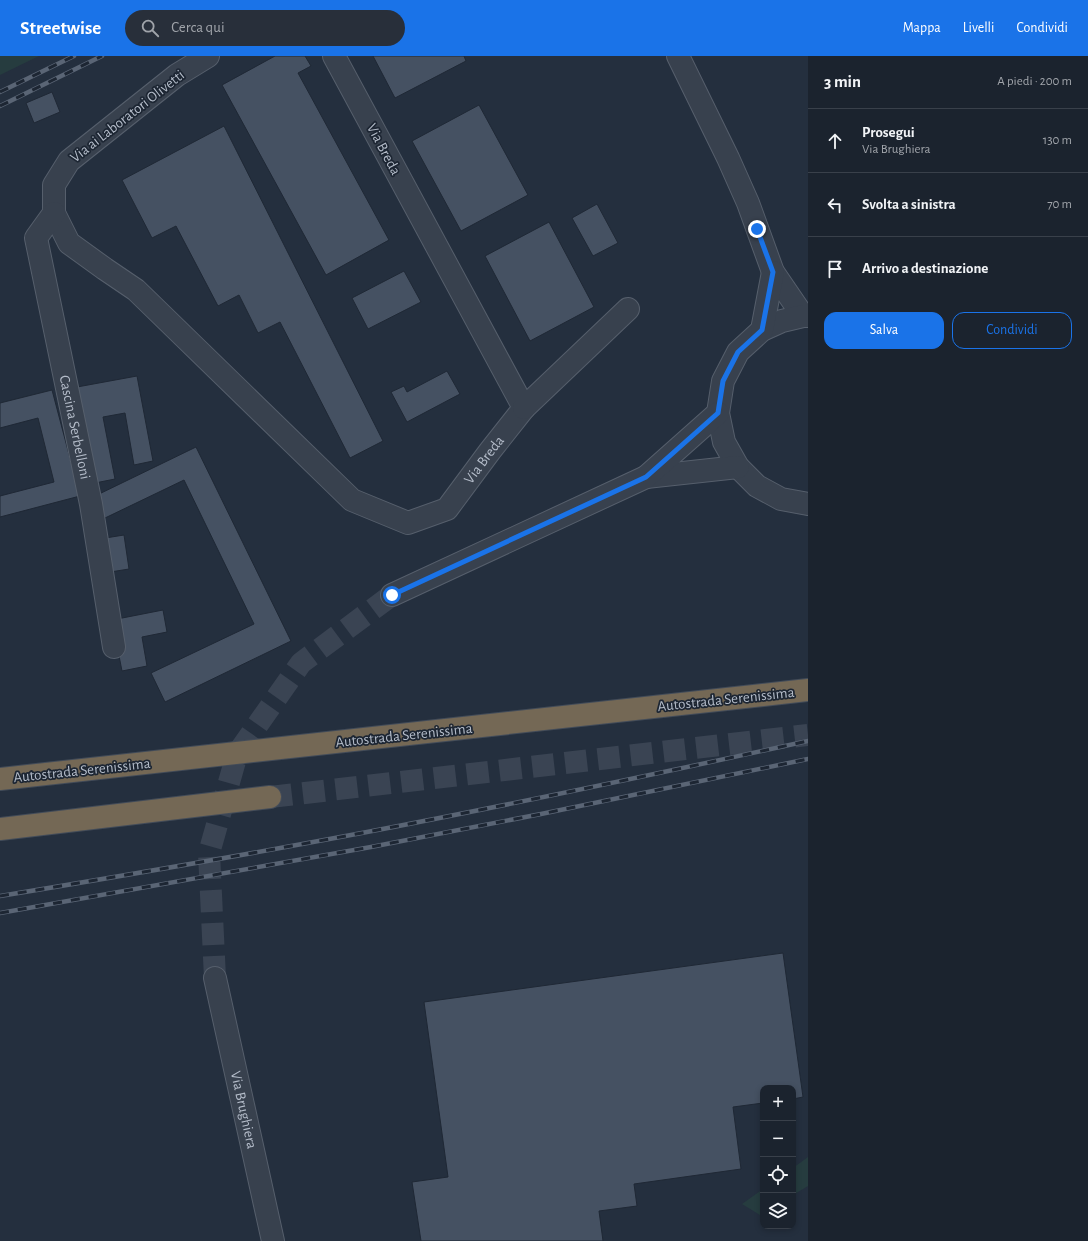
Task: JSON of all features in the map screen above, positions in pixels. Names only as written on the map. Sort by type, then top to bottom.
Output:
[{"type":"highway","name":"Autostrada Serenissima","points":[[0,779],[808,690]]},
{"type":"highway","points":[[0,830],[270,797]]},
{"type":"street","name":"Via ai Laboratori Olivetti","points":[[136,290],[69,243],[54,213],[54,185],[69,160],[177,75],[208,56]]},
{"type":"street","name":"Via Breda","points":[[136,290],[352,500],[408,523],[447,508],[524,408],[334,56]]},
{"type":"street","points":[[678,56],[728,158],[748,203],[773,272],[805,316],[782,321],[762,330],[738,352],[723,381],[718,413],[724,442],[738,467],[757,486],[781,499],[808,504]]},
{"type":"street","name":"Cascina Serbelloni","points":[[54,213],[36,238],[91,504],[114,647]]},
{"type":"street","points":[[762,330],[773,272]]},
{"type":"street","points":[[524,408],[628,309]]},
{"type":"street","points":[[392,595],[646,477],[718,413]]},
{"type":"street","points":[[646,477],[738,467]]},
{"type":"street","name":"Via Brughiera","points":[[215,978],[273,1241]]},
{"type":"green space","points":[[0,56],[39,56],[0,75]]},
{"type":"green space","points":[[808,1157],[808,1186],[796,1193],[796,1193],[796,1166]]},
{"type":"green space","points":[[760,1191],[760,1215],[742,1204]]},
{"type":"building","points":[[275,56],[305,56],[311,66],[298,73],[389,240],[326,275],[222,85]]},
{"type":"building","points":[[373,56],[464,56],[466,61],[395,98]]},
{"type":"building","points":[[52,92],[60,112],[34,123],[26,103]]},
{"type":"building","points":[[479,105],[528,195],[461,231],[412,141]]},
{"type":"building","points":[[224,126],[383,441],[350,458],[280,322],[258,333],[239,295],[218,306],[176,226],[152,238],[122,180]]},
{"type":"building","points":[[597,204],[618,243],[593,256],[572,218]]},
{"type":"building","points":[[549,222],[594,307],[530,341],[485,256]]},
{"type":"building","points":[[404,271],[421,302],[368,329],[352,298]]},
{"type":"building","points":[[447,371],[460,394],[407,422],[391,392],[404,386],[407,392]]},
{"type":"building","points":[[137,376],[153,461],[134,465],[125,413],[103,417],[115,479],[95,483],[77,387]]},
{"type":"building","points":[[52,390],[80,496],[0,517],[0,496],[54,482],[38,418],[0,428],[0,403]]},
{"type":"building","points":[[196,447],[291,641],[165,702],[151,673],[254,624],[184,480],[105,518],[95,496]]},
{"type":"building","points":[[124,535],[129,569],[104,573],[99,539]]},
{"type":"building","points":[[163,610],[167,632],[142,637],[147,666],[122,671],[112,620]]},
{"type":"building","points":[[783,953],[803,1097],[796,1098],[796,1085],[760,1085],[760,1103],[733,1107],[741,1169],[634,1184],[637,1206],[599,1211],[603,1241],[421,1241],[412,1182],[448,1177],[424,1002]]},
{"type":"tunnel","points":[[215,978],[209,853],[237,754],[301,663],[392,595]]},
{"type":"tunnel","points":[[270,797],[808,735]]},
{"type":"railway","points":[[0,92],[74,56]]},
{"type":"railway","points":[[0,106],[102,56]]},
{"type":"railway","points":[[0,896],[367,832],[588,788],[808,741]]},
{"type":"railway","points":[[0,913],[371,847],[541,814],[808,759]]},
{"type":"route","points":[[392,595],[646,477],[718,413],[723,381],[738,352],[762,330],[773,272],[757,229]]}]
